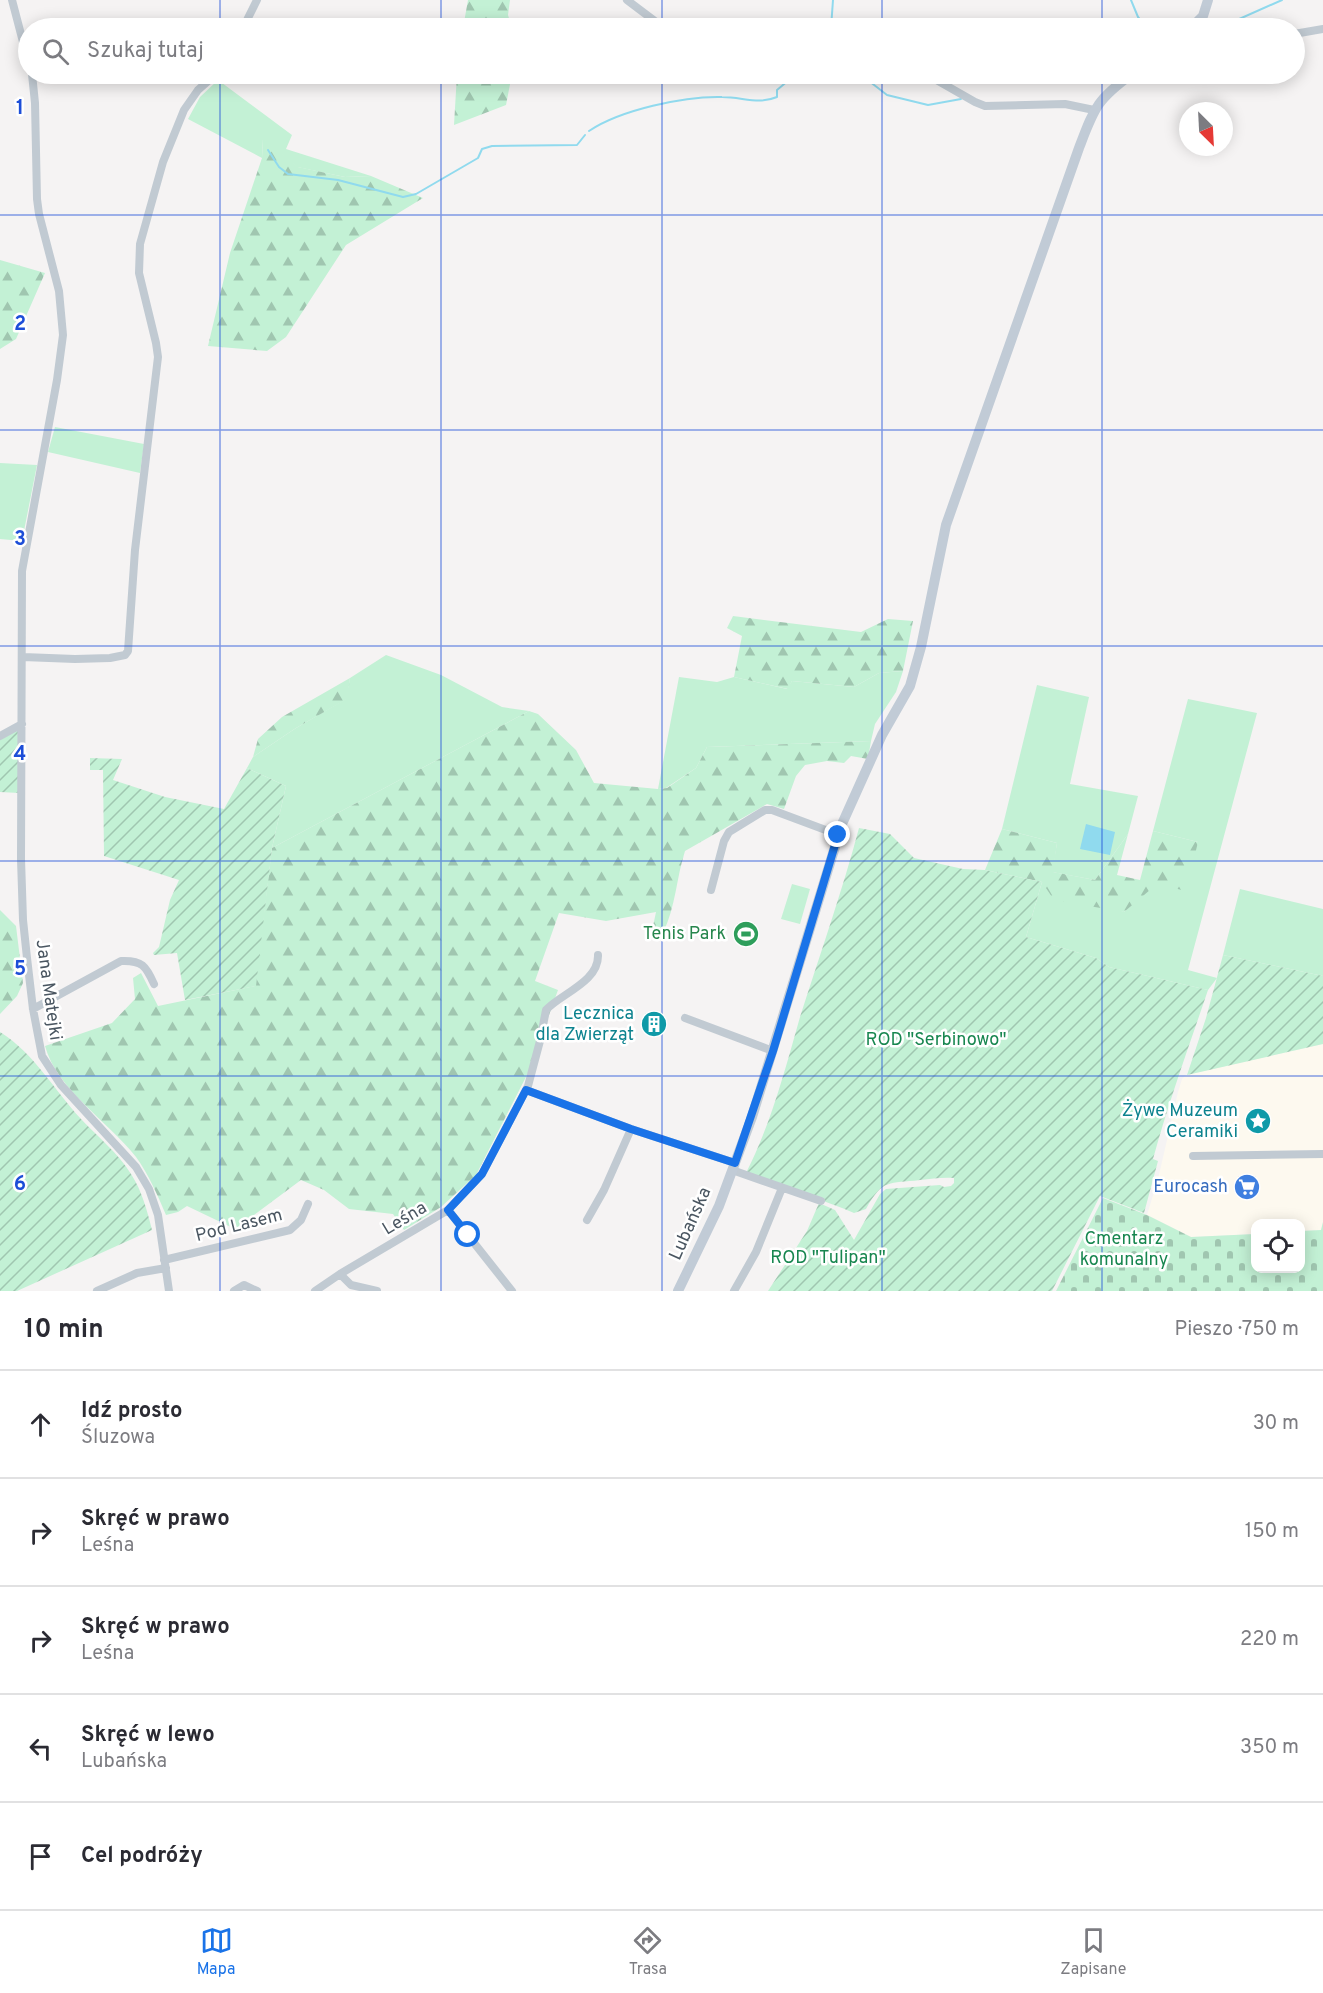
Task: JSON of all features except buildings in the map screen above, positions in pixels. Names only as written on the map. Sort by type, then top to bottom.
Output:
[{"type":"street","points":[[12,0],[18,23]]},
{"type":"street","points":[[248,18],[257,0]]},
{"type":"street","points":[[627,0],[651,18]]},
{"type":"street","points":[[1201,18],[1208,0]]},
{"type":"street","points":[[1305,32],[1323,29]]},
{"type":"street","name":"Jana Matejki","points":[[33,84],[37,199],[60,291],[63,336],[22,571],[23,920],[33,1009],[42,1056],[53,1074],[136,1167],[149,1189],[158,1215],[169,1291]]},
{"type":"street","points":[[23,657],[110,658],[126,655],[128,651],[135,550],[158,357],[139,273],[140,244],[163,162],[184,110],[203,84]]},
{"type":"street","points":[[944,84],[985,106],[1065,104],[1094,110],[1104,96],[1120,84]]},
{"type":"street","name":"Lubańska","points":[[678,1291],[734,1166],[773,1051],[840,830],[882,735],[910,686],[921,647],[946,525],[1010,339],[1094,110]]},
{"type":"street","points":[[0,736],[22,724]]},
{"type":"street","points":[[711,890],[724,841],[729,832],[765,810],[772,810],[840,830]]},
{"type":"street","name":"Leśna","points":[[315,1291],[448,1210],[482,1174],[526,1090],[546,1010],[584,981],[597,963],[598,955]]},
{"type":"street","points":[[33,1009],[121,962],[134,961],[143,964],[154,984]]},
{"type":"street","points":[[685,1018],[773,1051]]},
{"type":"street","points":[[526,1090],[734,1166],[782,1188],[821,1201]]},
{"type":"street","points":[[587,1220],[604,1190],[631,1129]]},
{"type":"street","points":[[1193,1156],[1323,1154]]},
{"type":"street","points":[[734,1291],[756,1252],[782,1188]]},
{"type":"street","name":"Pod Lasem","points":[[97,1291],[136,1273],[290,1230],[301,1220],[308,1204]]},
{"type":"street","points":[[448,1210],[512,1291]]},
{"type":"street","points":[[340,1274],[351,1285],[377,1291]]},
{"type":"street","points":[[234,1291],[244,1285],[257,1291]]},
{"type":"shaded area","points":[[1323,1044],[1323,1222],[1321,1230],[1305,1231],[1305,1219],[1251,1219],[1251,1234],[1191,1237],[1147,1215],[1158,1179],[1178,1092],[1182,1079],[1186,1075]]},
{"type":"green space","points":[[468,0],[510,0],[509,18],[465,18]]},
{"type":"green space","points":[[214,84],[223,84],[292,135],[286,149],[371,176],[345,177],[297,167],[263,139],[262,158],[188,119],[200,97]]},
{"type":"green space","points":[[456,84],[510,84],[506,105],[454,125]]},
{"type":"green space","points":[[263,138],[298,167],[345,177],[371,176],[423,198],[346,245],[286,337],[267,351],[208,346],[230,253],[262,158]]},
{"type":"green space","points":[[0,260],[45,273],[16,339],[0,349]]},
{"type":"green space","points":[[55,427],[144,444],[140,473],[48,452]]},
{"type":"green space","points":[[0,463],[37,465],[22,541],[0,539]]},
{"type":"green space","points":[[733,616],[861,632],[888,619],[913,621],[903,671],[879,673],[854,687],[792,681],[788,689],[734,677],[742,636],[727,628]]},
{"type":"green space","points":[[386,655],[441,675],[502,707],[529,711],[272,848],[286,786],[247,768],[253,757],[296,728],[346,699],[350,678]]},
{"type":"green space","points":[[903,671],[896,692],[875,724],[871,741],[707,747],[696,768],[666,788],[658,789],[679,677],[717,682],[734,677],[787,689],[792,681],[854,687],[879,673]]},
{"type":"green space","points":[[350,678],[347,699],[296,728],[253,757],[258,739],[282,717]]},
{"type":"green space","points":[[1037,685],[1089,697],[1070,784],[1138,796],[1128,834],[1095,880],[1052,872],[1057,843],[1002,829]]},
{"type":"green space","points":[[1188,699],[1257,713],[1188,970],[1217,978],[1208,990],[1109,967],[1096,958],[1026,937],[1042,882],[1124,912],[1198,842],[1153,831]]},
{"type":"green space","points":[[529,711],[538,714],[576,750],[594,783],[658,789],[667,788],[696,768],[707,747],[871,741],[868,759],[851,756],[844,763],[827,761],[805,765],[796,776],[784,809],[767,804],[685,851],[671,913],[663,933],[652,931],[656,912],[606,921],[559,913],[535,981],[558,990],[529,1071],[476,1175],[441,1207],[404,1230],[393,1214],[349,1209],[324,1190],[301,1180],[235,1229],[187,1206],[178,1212],[166,1215],[149,1178],[136,1157],[60,1077],[45,1046],[112,1023],[135,999],[133,978],[141,973],[158,1006],[255,986],[272,848]]},
{"type":"green space","points":[[19,729],[19,793],[0,792],[0,740]]},
{"type":"green space","points":[[90,758],[122,759],[113,780],[165,797],[224,809],[247,768],[286,786],[272,848],[256,986],[185,1000],[177,953],[154,955],[153,953],[159,947],[170,900],[179,880],[104,856],[103,770],[90,770]]},
{"type":"green space","name":"ROD \"Serbinowo\"","points":[[859,828],[890,834],[914,858],[1042,882],[1026,937],[1096,958],[1109,967],[1208,990],[1159,1137],[1153,1159],[1158,1161],[1144,1213],[1100,1196],[1052,1291],[768,1291],[807,1231],[819,1203],[835,1210],[854,1240],[880,1194],[886,1189],[940,1185],[944,1187],[954,1183],[954,1178],[945,1178],[888,1184],[877,1192],[866,1209],[854,1213],[746,1173],[777,1096]]},
{"type":"green space","points":[[1002,829],[1057,843],[1053,872],[1095,880],[1128,834],[1117,875],[1140,880],[1153,831],[1198,842],[1186,891],[1157,884],[1124,912],[1054,900],[1042,882],[985,870]]},
{"type":"green space","points":[[792,884],[810,889],[800,924],[781,919]]},
{"type":"green space","points":[[1240,889],[1323,909],[1323,976],[1223,955]]},
{"type":"green space","points":[[0,910],[16,926],[23,983],[17,996],[0,1014]]},
{"type":"green space","points":[[1223,955],[1323,976],[1323,1044],[1187,1075],[1206,1018]]},
{"type":"green space","points":[[0,1032],[24,1051],[71,1108],[126,1166],[141,1194],[152,1230],[17,1291],[0,1291]]},
{"type":"green space","name":"Cmentarz komunalny","points":[[1103,1198],[1147,1215],[1191,1237],[1251,1234],[1251,1273],[1305,1273],[1305,1231],[1321,1230],[1323,1222],[1323,1291],[1056,1291]]},
{"type":"water","points":[[1086,824],[1115,832],[1110,855],[1080,849]]},
{"type":"waterway","points":[[832,18],[833,0]]},
{"type":"waterway","points":[[1131,0],[1139,18]]},
{"type":"waterway","points":[[1242,18],[1282,0]]},
{"type":"waterway","points":[[589,131],[618,117],[671,102],[707,97],[730,97],[757,101],[770,99],[777,97],[777,90],[784,84]]},
{"type":"waterway","points":[[873,84],[887,95],[928,105],[961,99]]},
{"type":"waterway","points":[[268,150],[279,167],[288,174],[338,180],[403,197],[416,194],[478,158],[482,149],[492,146],[577,145],[585,135]]},
{"type":"place","name":"Tenis Park","points":[[746,934]]},
{"type":"place","name":"Lecznica dla Zwierząt","points":[[654,1024]]},
{"type":"place","name":"Żywe Muzeum Ceramiki","points":[[1258,1121]]},
{"type":"place","name":"Eurocash","points":[[1247,1187]]},
{"type":"route","points":[[468,1235],[448,1210],[482,1174],[526,1090],[631,1129],[735,1163],[773,1051],[838,835]]},
{"type":"park label","name":"ROD \"Tulipan\"","points":[[828,1258]]}]
